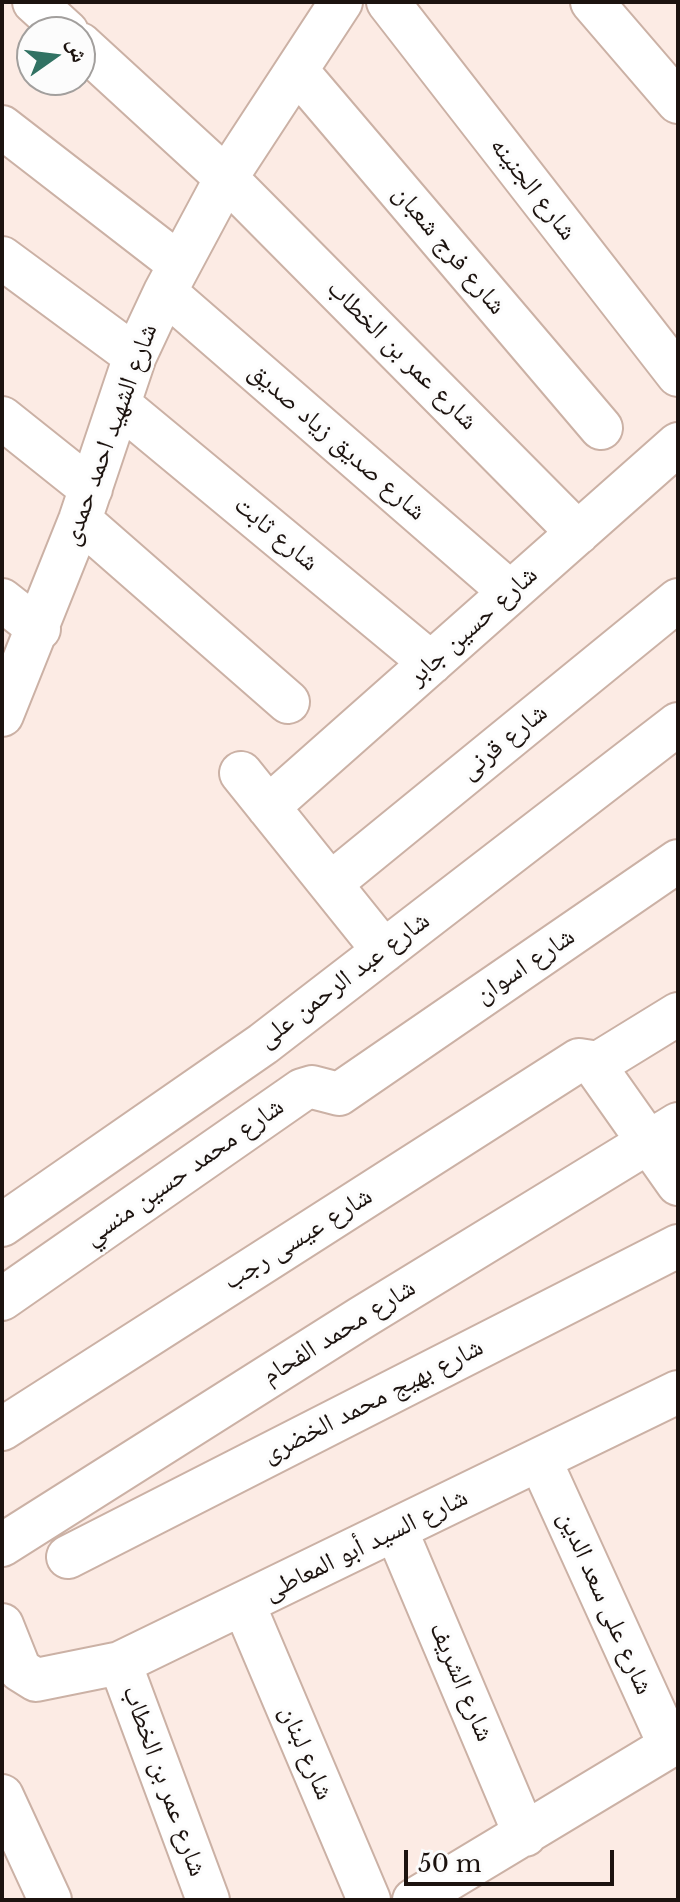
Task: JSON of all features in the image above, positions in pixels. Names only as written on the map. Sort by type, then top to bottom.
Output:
[{"type":"street","points":[[34,2],[49,16]]},
{"type":"street","name":"شارع الشهيد احمد حمدى","points":[[2,715],[39,629],[85,505],[121,406],[135,356],[172,278],[226,178],[341,2]]},
{"type":"street","name":"شارع الجنينه","points":[[388,2],[678,375]]},
{"type":"street","points":[[592,2],[678,102]]},
{"type":"street","name":"شارع عمر بن الخطاب","points":[[96,59],[226,178],[578,533]]},
{"type":"street","name":"شارع فرج شعبان","points":[[298,72],[601,428]]},
{"type":"street","name":"شارع صديق زياد صديق","points":[[2,127],[172,278],[510,592]]},
{"type":"street","points":[[2,258],[135,356]]},
{"type":"street","name":"شارع ثابت","points":[[121,406],[431,663]]},
{"type":"street","points":[[2,418],[85,505],[288,702]]},
{"type":"street","name":"شارع حسين جابر","points":[[268,807],[678,444]]},
{"type":"street","points":[[2,600],[39,629]]},
{"type":"street","name":"شارع قرنى","points":[[330,884],[678,600]]},
{"type":"street","name":"شارع عبد الرحمن على","points":[[2,1225],[263,1044],[678,724]]},
{"type":"street","points":[[241,773],[384,951]]},
{"type":"street","name":"شارع اسوان","points":[[371,1071],[678,861]]},
{"type":"street","points":[[678,1014],[595,1065],[663,1132],[678,1184]]},
{"type":"street","name":"شارع عيسى رجب","points":[[2,1429],[579,1060],[589,1059],[595,1065]]},
{"type":"street","name":"شارع محمد حسين منسي","points":[[2,1299],[302,1090],[312,1087],[339,1094],[371,1071]]},
{"type":"street","name":"شارع محمد الفحام","points":[[2,1545],[663,1132]]},
{"type":"street","name":"شارع بهيج محمد الخضرى","points":[[68,1557],[678,1246]]},
{"type":"street","name":"شارع السيد أبو المعاطى","points":[[25,1681],[120,1663],[678,1392]]},
{"type":"street","name":"شارع على سعد الدين","points":[[540,1460],[674,1743]]},
{"type":"street","name":"شارع الشريف","points":[[396,1530],[525,1835]]},
{"type":"street","name":"شارع لبنان","points":[[244,1605],[369,1900]]},
{"type":"street","points":[[2,1625],[25,1681]]},
{"type":"street","name":"شارع عمر بن الخطاب","points":[[120,1663],[208,1900]]},
{"type":"street","points":[[414,1900],[674,1743]]},
{"type":"street","points":[[6,1813],[50,1900]]}]
